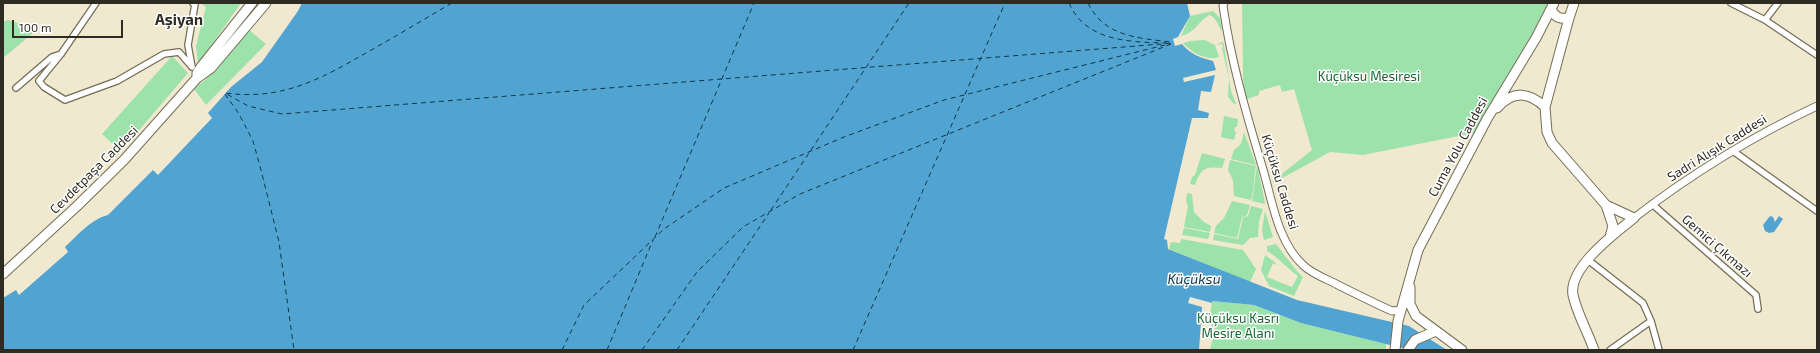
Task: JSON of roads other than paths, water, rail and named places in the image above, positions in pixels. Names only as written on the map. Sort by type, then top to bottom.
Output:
[{"type":"main road","points":[[197,78],[197,73],[201,66],[252,3]]},
{"type":"main road","points":[[197,78],[211,68],[266,3]]},
{"type":"main road","points":[[1574,3],[1545,107],[1547,132],[1552,143],[1606,205],[1613,226],[1610,237]]},
{"type":"main road","points":[[1553,7],[1554,16],[1569,18]]},
{"type":"main road","name":"Cuma Yolu Caddesi","points":[[1395,349],[1398,321],[1396,310],[1418,250],[1486,119],[1553,7]]},
{"type":"main road","name":"Cevdetpaşa Caddesi","points":[[3,274],[76,207],[124,160],[197,78]]},
{"type":"main road","points":[[1486,119],[1501,103],[1513,95],[1527,95],[1536,98],[1545,107]]},
{"type":"main road","points":[[1594,350],[1573,294],[1574,279],[1588,260],[1610,237],[1634,218],[1606,205]]},
{"type":"main road","points":[[1414,264],[1410,289],[1410,304],[1412,310],[1416,316],[1462,350]]},
{"type":"main road","points":[[1408,350],[1415,340],[1421,336],[1436,331]]},
{"type":"street","points":[[96,3],[61,54],[39,81],[44,87],[65,100],[117,81],[164,54],[179,52],[192,66]]},
{"type":"street","points":[[193,3],[195,4],[188,45],[192,66],[197,78]]},
{"type":"street","name":"Küçüksu Caddesi","points":[[1224,3],[1223,6],[1228,42],[1244,106],[1273,207],[1284,238],[1293,254],[1304,266],[1329,280],[1396,310]]},
{"type":"street","points":[[1731,3],[1765,20],[1817,55]]},
{"type":"street","points":[[1765,20],[1778,3]]},
{"type":"street","points":[[16,88],[52,57],[61,54]]},
{"type":"street","name":"Sadri Alışık Caddesi","points":[[1634,218],[1652,204],[1733,151],[1817,106]]},
{"type":"street","points":[[1733,151],[1817,211]]},
{"type":"street","name":"Gemici Çıkmazı","points":[[1652,204],[1756,295],[1758,309]]},
{"type":"street","points":[[1588,260],[1643,303],[1652,321],[1659,350]]},
{"type":"street","points":[[1610,350],[1652,321]]},
{"type":"water","name":"Küçüksu","points":[[302,3],[1187,3],[1190,16],[1178,37],[1173,39],[1175,46],[1182,44],[1196,55],[1213,61],[1216,70],[1183,78],[1184,82],[1215,75],[1211,92],[1201,91],[1198,110],[1209,113],[1208,118],[1192,118],[1164,239],[1167,240],[1168,249],[1297,300],[1409,326],[1447,350],[1410,350],[1301,323],[1254,305],[1212,301],[1212,303],[1190,297],[1188,303],[1202,307],[1199,350],[3,350],[3,298],[16,290],[19,295],[68,252],[65,247],[85,228],[96,220],[108,215],[153,170],[158,175],[212,118],[208,113],[231,87],[262,62]]},
{"type":"water","points":[[1770,216],[1773,217],[1775,222],[1779,216],[1783,219],[1774,232],[1769,233],[1765,231],[1763,225]]},
{"type":"district","name":"Aşiyan","points":[[179,20]]},
{"type":"park label","name":"Küçüksu Mesiresi","points":[[1369,77]]},
{"type":"park label","name":"Küçüksu Kasrı Mesire Alanı","points":[[1238,326]]}]
